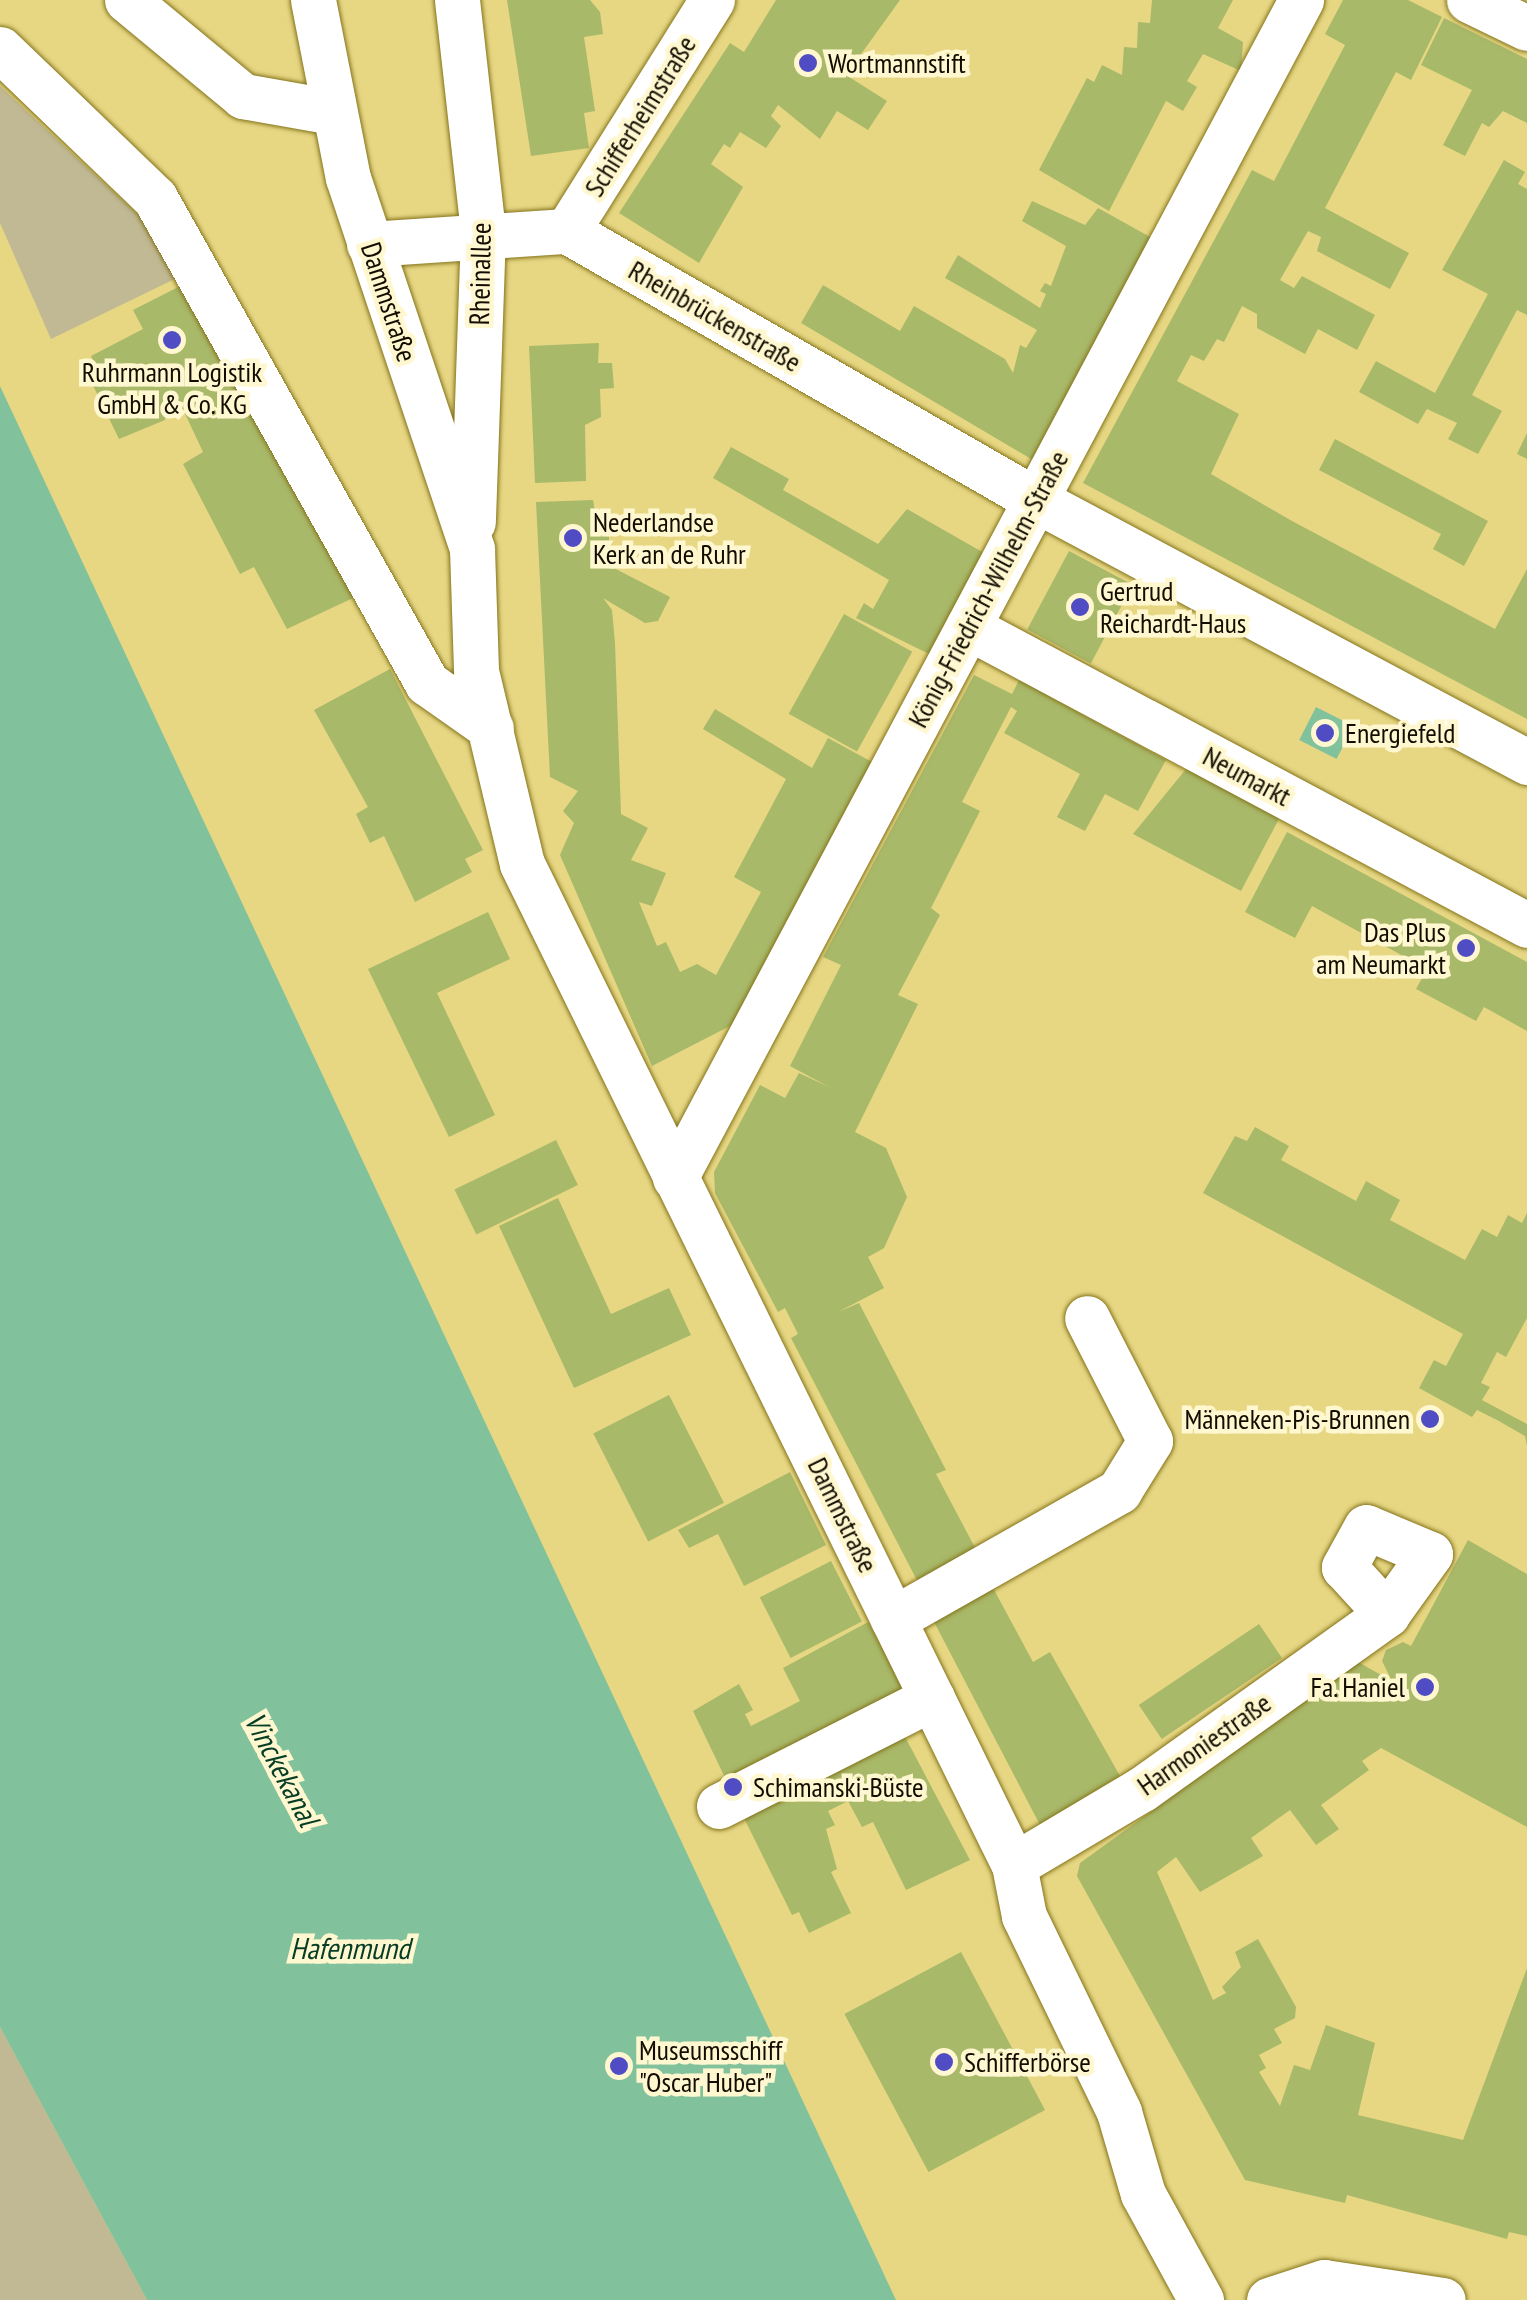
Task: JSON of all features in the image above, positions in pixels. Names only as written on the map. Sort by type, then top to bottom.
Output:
[{"type":"street","points":[[128,0],[243,96],[334,112]]},
{"type":"street","name":"Dammstraße","points":[[314,0],[334,112],[369,244],[472,549],[476,670],[522,864],[1014,1864],[1024,1916],[1119,2112],[1143,2194],[1201,2300]]},
{"type":"street","name":"Rheinallee","points":[[457,0],[484,232],[472,549]]},
{"type":"street","name":"Schifferheimstraße","points":[[567,231],[712,0]]},
{"type":"street","name":"König-Friedrich-Wilhelm-Straße","points":[[675,1178],[734,1100],[968,627],[1301,0]]},
{"type":"street","points":[[1469,0],[1527,28]]},
{"type":"street","points":[[0,49],[155,198],[427,683],[491,728]]},
{"type":"street","points":[[369,244],[484,232],[567,231]]},
{"type":"street","name":"Rheinbrückenstraße","points":[[567,231],[1036,500]]},
{"type":"street","points":[[1036,500],[1527,762]]},
{"type":"street","name":"Neumarkt","points":[[968,627],[1527,925]]},
{"type":"street","points":[[894,1619],[1118,1491],[1150,1441],[1088,1318]]},
{"type":"street","name":"Harmoniestraße","points":[[1014,1864],[1142,1789],[1386,1614]]},
{"type":"street","points":[[719,1806],[932,1698]]},
{"type":"street","points":[[1269,2300],[1324,2282],[1443,2300]]},
{"type":"shaded area","points":[[0,86],[168,243],[185,274],[51,339],[0,223]]},
{"type":"shaded area","points":[[0,2027],[147,2300],[0,2300]]},
{"type":"water","name":"Hafenmund","points":[[0,386],[896,2300],[147,2300],[0,2027]]},
{"type":"water","points":[[1316,707],[1353,726],[1337,759],[1299,740]]},
{"type":"building","points":[[507,0],[590,0],[600,12],[603,34],[584,37],[595,111],[584,113],[589,148],[531,156]]},
{"type":"building","points":[[776,0],[900,0],[846,75],[887,101],[868,130],[837,111],[820,139],[778,105],[771,116],[781,126],[766,148],[740,132],[730,148],[724,144],[711,164],[743,187],[699,263],[619,213],[730,43],[744,52]]},
{"type":"building","points":[[1152,0],[1233,0],[1218,28],[1243,42],[1241,71],[1203,54],[1187,81],[1197,87],[1183,111],[1166,101],[1109,211],[1039,170],[1087,78],[1094,82],[1102,65],[1122,75],[1124,47],[1137,48],[1138,22],[1150,23]]},
{"type":"building","points":[[1343,0],[1408,0],[1442,17],[1411,80],[1396,72],[1325,208],[1409,253],[1390,289],[1317,251],[1321,237],[1308,231],[1280,280],[1294,288],[1302,276],[1375,315],[1357,350],[1318,329],[1305,354],[1257,328],[1257,314],[1242,306],[1224,342],[1217,339],[1204,361],[1191,355],[1177,381],[1239,414],[1211,474],[1292,521],[1495,629],[1527,569],[1527,719],[1083,483],[1252,170],[1274,181],[1345,45],[1325,34]]},
{"type":"building","points":[[1444,18],[1527,59],[1527,123],[1503,111],[1489,127],[1482,123],[1465,156],[1443,145],[1472,90],[1421,65]]},
{"type":"building","points":[[1504,160],[1525,172],[1518,184],[1527,189],[1527,315],[1517,310],[1472,395],[1502,411],[1478,454],[1448,439],[1457,423],[1427,409],[1418,424],[1359,392],[1376,361],[1435,393],[1488,294],[1442,270]]},
{"type":"building","points":[[1032,201],[1085,225],[1098,208],[1152,238],[1033,460],[801,323],[823,285],[900,331],[914,306],[1005,359],[1013,373],[1020,345],[1026,348],[1037,330],[945,278],[958,255],[1040,308],[1046,294],[1040,291],[1045,283],[1051,286],[1066,246],[1022,221]]},
{"type":"building","points":[[192,280],[353,598],[287,629],[254,567],[240,574],[183,464],[203,452],[180,403],[165,411],[165,420],[119,439],[87,373],[97,368],[91,356],[143,329],[133,310]]},
{"type":"building","points":[[599,343],[598,363],[612,363],[614,388],[600,389],[601,417],[585,425],[586,481],[535,483],[529,346]]},
{"type":"building","points":[[1527,433],[1527,459],[1517,454]]},
{"type":"building","points":[[1335,439],[1488,521],[1464,566],[1433,549],[1441,534],[1319,470]]},
{"type":"building","points":[[731,447],[789,479],[783,490],[878,544],[907,509],[984,553],[929,654],[856,618],[864,603],[873,609],[889,580],[713,478]]},
{"type":"building","points":[[593,500],[595,512],[608,511],[610,566],[670,597],[658,621],[645,623],[603,598],[612,610],[615,643],[621,814],[648,828],[631,860],[666,873],[652,906],[639,902],[657,946],[666,942],[680,972],[697,964],[716,975],[761,892],[734,877],[786,779],[703,729],[715,709],[812,768],[828,738],[872,762],[732,1025],[652,1066],[560,855],[574,823],[563,811],[578,791],[550,777],[536,502]]},
{"type":"building","name":"Gertrud Reichardt-Haus","points":[[1069,551],[1133,585],[1091,663],[1027,630]]},
{"type":"building","points":[[844,614],[912,652],[857,752],[789,714]]},
{"type":"building","points":[[390,669],[483,850],[465,859],[472,872],[415,902],[384,836],[370,843],[356,814],[368,807],[314,710]]},
{"type":"building","points":[[974,675],[1012,694],[1019,680],[1166,760],[1138,811],[1105,794],[1085,831],[1057,817],[1080,774],[1004,733],[1017,711],[1011,707],[962,802],[980,811],[931,908],[940,915],[898,995],[918,1004],[855,1132],[886,1148],[907,1197],[884,1248],[868,1257],[884,1288],[838,1312],[859,1303],[946,1470],[936,1474],[980,1557],[921,1588],[791,1338],[798,1334],[785,1308],[778,1312],[715,1193],[714,1172],[760,1085],[785,1098],[799,1073],[829,1087],[790,1066],[841,965],[823,957]]},
{"type":"building","points":[[1186,769],[1281,815],[1241,891],[1133,834]]},
{"type":"building","points":[[1287,832],[1527,962],[1527,1031],[1484,1007],[1476,1021],[1416,989],[1427,969],[1312,906],[1295,938],[1245,912]]},
{"type":"building","points":[[488,912],[510,959],[437,993],[495,1115],[449,1137],[368,969]]},
{"type":"building","points":[[1255,1127],[1289,1146],[1281,1160],[1356,1201],[1366,1181],[1400,1200],[1390,1220],[1465,1260],[1482,1229],[1497,1237],[1508,1215],[1522,1223],[1527,1213],[1527,1318],[1506,1357],[1497,1352],[1481,1383],[1490,1387],[1482,1400],[1527,1424],[1527,1446],[1525,1436],[1497,1420],[1477,1410],[1472,1417],[1419,1388],[1434,1360],[1446,1366],[1463,1334],[1203,1193],[1235,1136],[1247,1141]]},
{"type":"building","points":[[556,1140],[578,1185],[476,1234],[454,1190]]},
{"type":"building","points":[[558,1198],[611,1314],[669,1288],[691,1335],[574,1388],[499,1226]]},
{"type":"building","points":[[669,1395],[724,1503],[648,1541],[593,1434]]},
{"type":"building","points":[[790,1472],[826,1545],[744,1586],[718,1534],[689,1548],[678,1530]]},
{"type":"building","points":[[1468,1540],[1527,1574],[1527,1827],[1381,1748],[1362,1761],[1369,1770],[1321,1805],[1339,1829],[1316,1845],[1290,1810],[1251,1838],[1263,1856],[1200,1892],[1176,1857],[1157,1872],[1213,2000],[1226,1993],[1222,1987],[1241,1967],[1235,1952],[1258,1939],[1296,2007],[1295,2018],[1274,2029],[1282,2043],[1259,2055],[1266,2068],[1259,2072],[1280,2106],[1294,2065],[1310,2070],[1326,2025],[1375,2043],[1358,2115],[1463,2140],[1527,1968],[1527,2236],[1509,2232],[1507,2239],[1347,2195],[1345,2203],[1245,2180],[1077,1876],[1080,1863],[1358,1662],[1392,1681],[1382,1661],[1386,1650],[1403,1642],[1411,1646]]},
{"type":"building","points":[[831,1561],[862,1622],[791,1658],[760,1597]]},
{"type":"building","points":[[992,1586],[1033,1662],[1050,1652],[1120,1776],[1040,1825],[932,1618]]},
{"type":"building","points":[[868,1622],[904,1688],[729,1786],[693,1711],[739,1684],[753,1710],[745,1714],[751,1726],[800,1701],[783,1668]]},
{"type":"building","points":[[1259,1624],[1282,1658],[1162,1739],[1139,1705]]},
{"type":"building","points":[[902,1731],[970,1860],[906,1890],[873,1822],[862,1827],[848,1801],[828,1811],[835,1825],[826,1829],[837,1869],[831,1872],[851,1913],[809,1933],[799,1912],[792,1915],[741,1812]]},
{"type":"building","name":"Schifferbörse","points":[[961,1952],[1045,2110],[928,2172],[844,2014]]},
{"type":"place","name":"Wortmannstift","points":[[808,63]]},
{"type":"place","name":"Ruhrmann Logistik GmbH & Co. KG","points":[[172,340]]},
{"type":"place","name":"Nederlandse Kerk an de Ruhr","points":[[573,538]]},
{"type":"place","name":"Gertrud Reichardt-Haus","points":[[1080,607]]},
{"type":"place","name":"Energiefeld","points":[[1325,733]]},
{"type":"place","name":"Das Plus am Neumarkt","points":[[1466,948]]},
{"type":"place","name":"Männeken-Pis-Brunnen","points":[[1430,1419]]},
{"type":"place","name":"Fa. Haniel","points":[[1425,1687]]},
{"type":"place","name":"Schimanski-Büste","points":[[733,1787]]},
{"type":"place","name":"Schifferbörse","points":[[944,2062]]},
{"type":"place","name":"Museumsschiff \"Oscar Huber\"","points":[[619,2066]]},
{"type":"water label","name":"Vinckekanal","points":[[282,1769]]}]
